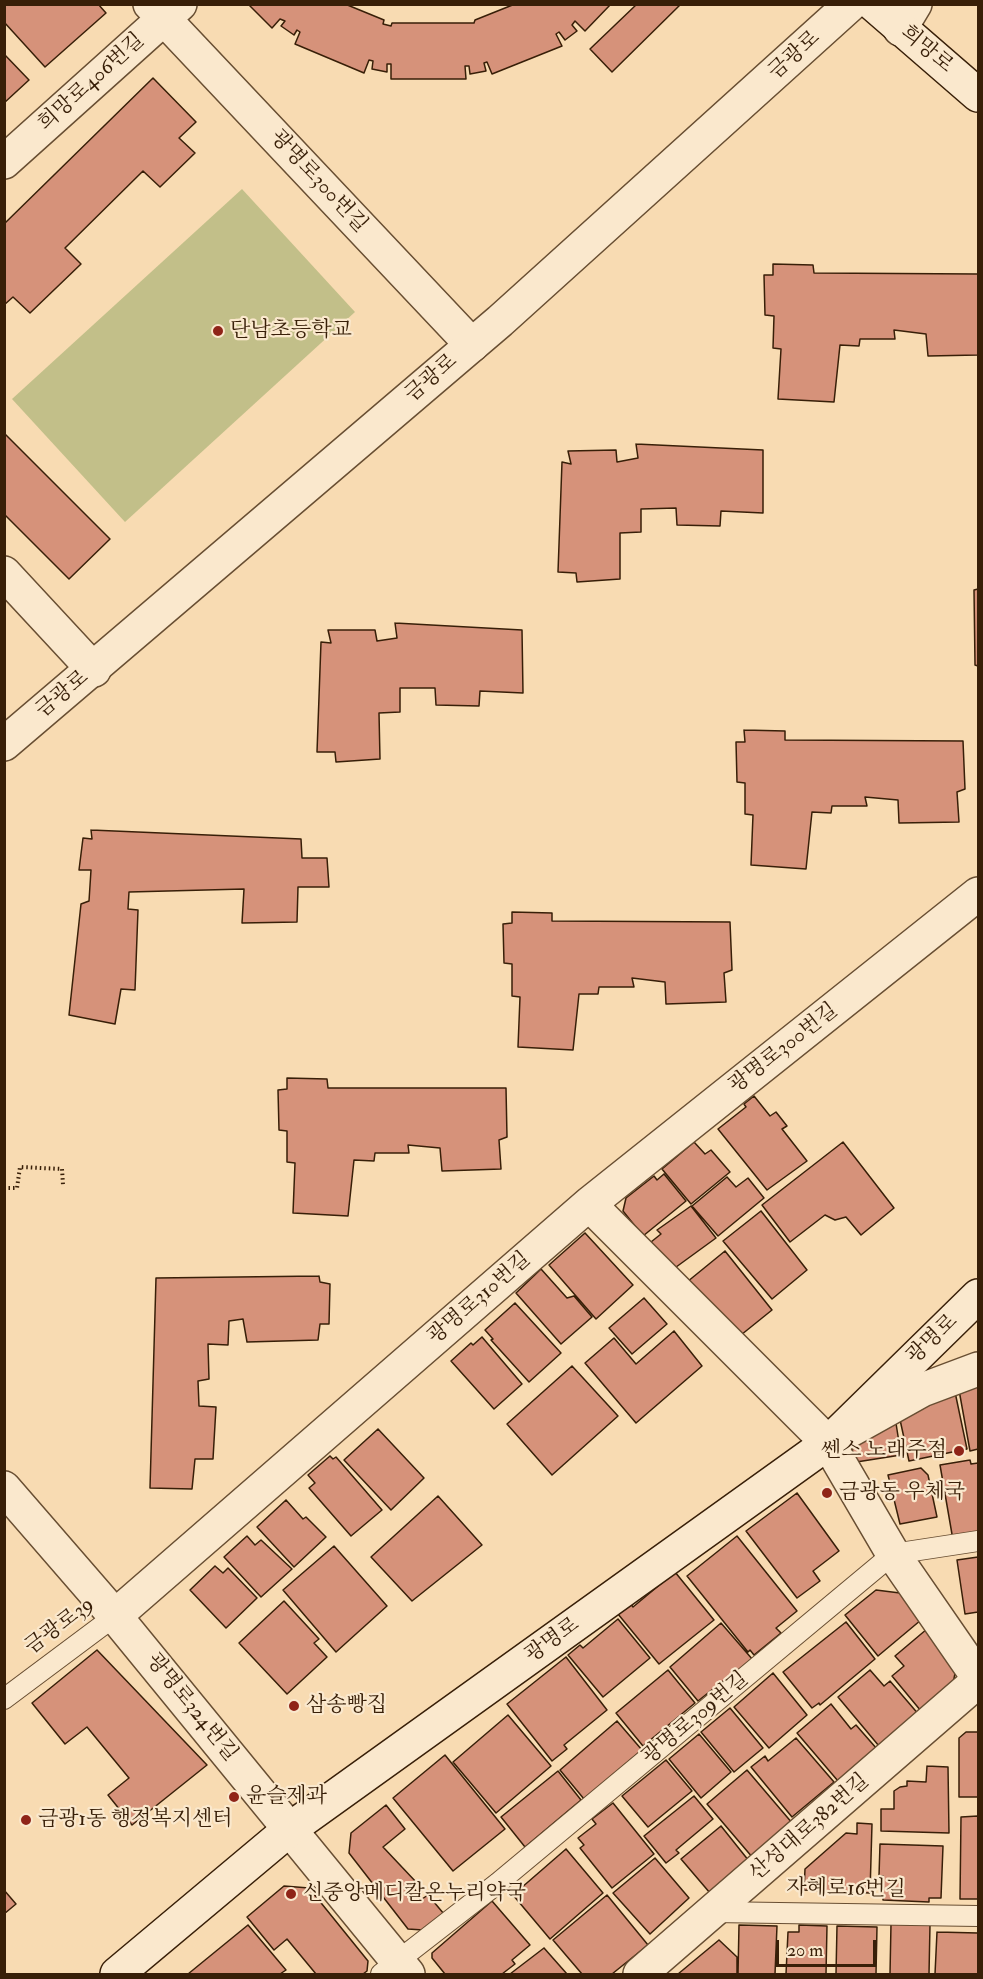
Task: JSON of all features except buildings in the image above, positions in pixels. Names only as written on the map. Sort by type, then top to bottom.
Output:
[{"type":"street","name":"금광로","points":[[4,744],[94,670],[472,345],[851,4]]},
{"type":"street","name":"희망로","points":[[873,4],[907,16],[978,95]]},
{"type":"street","name":"광명로300번길","points":[[164,9],[472,345]]},
{"type":"street","name":"희망로406번길","points":[[4,162],[164,9]]},
{"type":"street","points":[[4,573],[94,670]]},
{"type":"street","name":"광명로300번길","points":[[589,1204],[978,894]]},
{"type":"street","points":[[589,1204],[828,1443],[893,1554],[978,1679]]},
{"type":"street","name":"광명로310번길","points":[[115,1616],[589,1204]]},
{"type":"street","name":"광명로","points":[[117,1974],[290,1829],[828,1443],[978,1296]]},
{"type":"street","points":[[828,1443],[922,1390],[978,1369]]},
{"type":"street","name":"광명로324번길","points":[[4,1488],[115,1616],[290,1829],[395,1970]]},
{"type":"street","name":"산성대로382번길","points":[[640,1974],[978,1679]]},
{"type":"lane","points":[[893,1554],[978,1541]]},
{"type":"lane","name":"광명로309번길","points":[[395,1970],[893,1554]]},
{"type":"lane","name":"금광로39","points":[[4,1699],[115,1616]]},
{"type":"lane","name":"자혜로16번길","points":[[713,1912],[978,1916]]},
{"type":"path","points":[[4,1188],[17,1188],[20,1167],[62,1169],[63,1185]]},
{"type":"shaded area","points":[[242,189],[355,312],[125,522],[12,399]]},
{"type":"place","name":"단남초등학교","points":[[218,331]]},
{"type":"place","name":"쎈스 노래주점","points":[[959,1451]]},
{"type":"place","name":"금광동 우체국","points":[[827,1493]]},
{"type":"place","name":"삼송빵집","points":[[294,1706]]},
{"type":"place","name":"윤슬제과","points":[[234,1797]]},
{"type":"place","name":"금광1동 행정복지센터","points":[[26,1820]]},
{"type":"place","name":"신중앙메디칼온누리약국","points":[[291,1894]]}]
